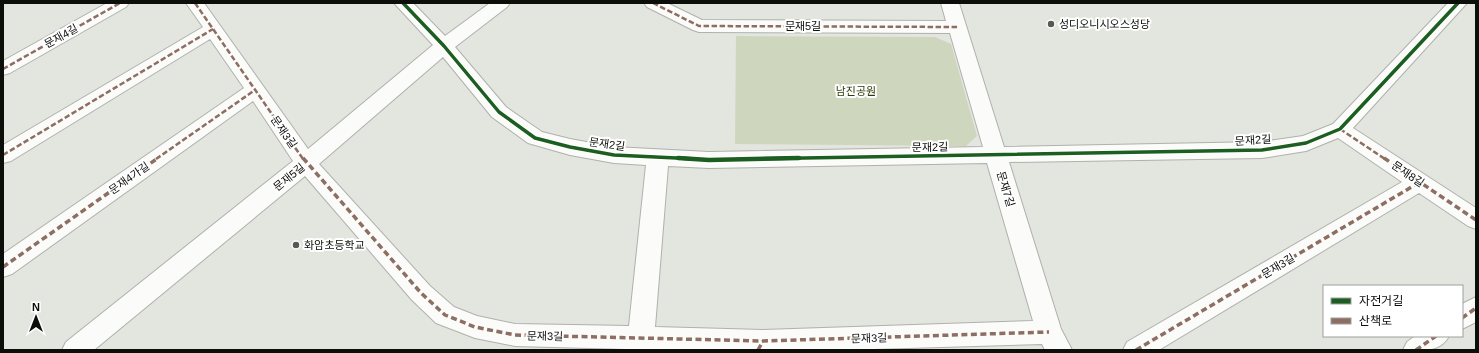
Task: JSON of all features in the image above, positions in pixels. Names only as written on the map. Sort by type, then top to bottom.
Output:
[{"type":"street","name":"문재4길","points":[[3,69],[120,3]]},
{"type":"street","name":"문재3길","points":[[195,3],[306,164],[421,294],[445,316],[475,327],[515,335],[641,338],[761,346],[1054,341]]},
{"type":"street","name":"문재2길","points":[[403,3],[444,46],[500,112],[535,138],[570,147],[614,155],[709,160],[1262,150],[1306,143],[1340,129],[1458,3]]},
{"type":"street","name":"문재5길","points":[[75,350],[306,164],[444,46],[501,3]]},
{"type":"street","name":"문재5길","points":[[653,3],[699,26],[958,27]]},
{"type":"street","name":"문재7길","points":[[950,3],[1054,341]]},
{"type":"street","points":[[3,156],[213,29]]},
{"type":"street","name":"문재4가길","points":[[3,267],[255,90]]},
{"type":"street","name":"문재8길","points":[[1340,129],[1476,220]]},
{"type":"street","points":[[641,338],[658,157]]},
{"type":"street","name":"문재3길","points":[[1136,350],[1420,182]]},
{"type":"street","points":[[1463,317],[1476,308]]},
{"type":"street","points":[[1416,350],[1435,337]]},
{"type":"green space","name":"남진공원","points":[[736,36],[935,37],[951,44],[977,136],[966,146],[735,144]]},
{"type":"marked path","points":[[3,69],[120,3]]},
{"type":"marked path","points":[[195,3],[306,163],[421,293],[445,315],[475,327],[515,335],[763,341],[1049,332]]},
{"type":"marked path","points":[[653,3],[699,26],[958,27]]},
{"type":"marked path","points":[[3,155],[213,29]]},
{"type":"marked path","points":[[3,267],[255,90]]},
{"type":"marked path","points":[[1340,129],[1476,220]]},
{"type":"marked path","points":[[1136,350],[1420,182]]},
{"type":"marked path","points":[[1463,317],[1476,308]]},
{"type":"marked path","points":[[1416,350],[1435,337]]},
{"type":"marked path","points":[[758,350],[763,341]]},
{"type":"cycle path","points":[[403,3],[444,46],[499,112],[535,138],[570,147],[614,155],[709,160],[1262,150],[1306,143],[1340,129],[1458,3]]},
{"type":"place","name":"성디오니시오스성당","points":[[1051,24]]},
{"type":"place","name":"화암초등학교","points":[[296,245]]}]
